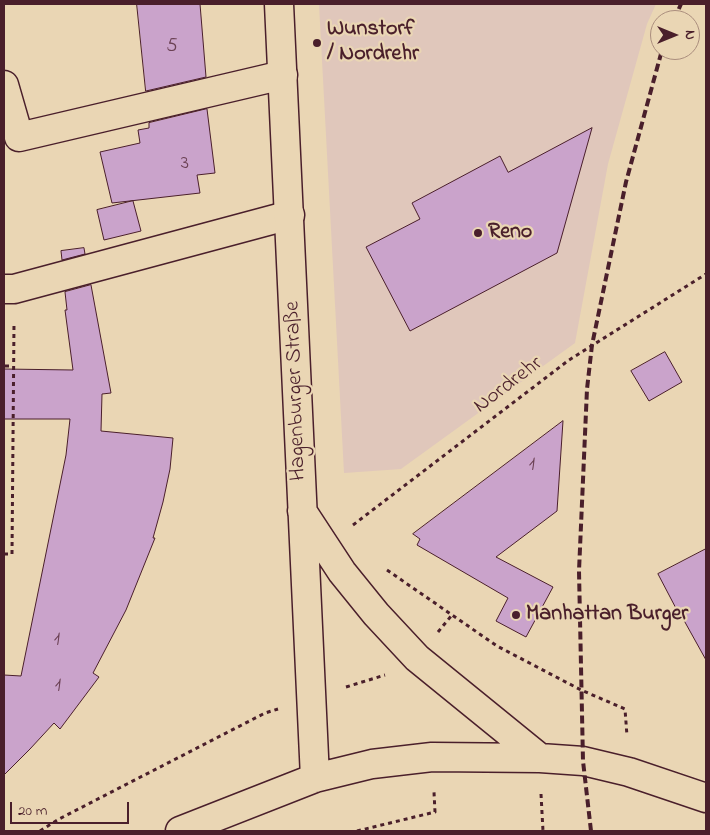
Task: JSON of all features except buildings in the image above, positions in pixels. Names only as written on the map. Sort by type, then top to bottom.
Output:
[{"type":"main road","name":"Hagenburger Straße","points":[[280,4],[302,511],[313,699],[315,778]]},
{"type":"main road","points":[[4,85],[19,137],[283,75]]},
{"type":"main road","points":[[9,289],[290,215]]},
{"type":"main road","points":[[302,511],[342,572],[370,607],[417,658],[540,758]]},
{"type":"main road","points":[[180,831],[315,778],[372,764],[432,757],[540,758],[582,761],[630,772],[706,798]]},
{"type":"path","name":"Nordrehr","points":[[347,530],[569,360],[706,274]]},
{"type":"path","points":[[4,554],[12,554],[13,366],[9,289]]},
{"type":"path","points":[[5,366],[13,366]]},
{"type":"path","points":[[452,615],[497,646],[580,690],[625,709],[630,772]]},
{"type":"path","points":[[40,831],[59,819],[265,713],[313,699]]},
{"type":"path","points":[[357,831],[435,812]]},
{"type":"shaded area","points":[[319,4],[656,4],[653,10],[650,10],[650,17],[608,164],[575,343],[401,469],[344,473]]},
{"type":"railway","points":[[678,10],[681,4]]},
{"type":"railway","points":[[591,831],[583,761],[579,571],[587,389],[592,345],[626,182],[659,60]]},
{"type":"place","name":"Wunstorf / Nordrehr","points":[[317,43]]},
{"type":"place","name":"Reno","points":[[478,233]]},
{"type":"place","name":"Manhattan Burger","points":[[516,615]]}]
